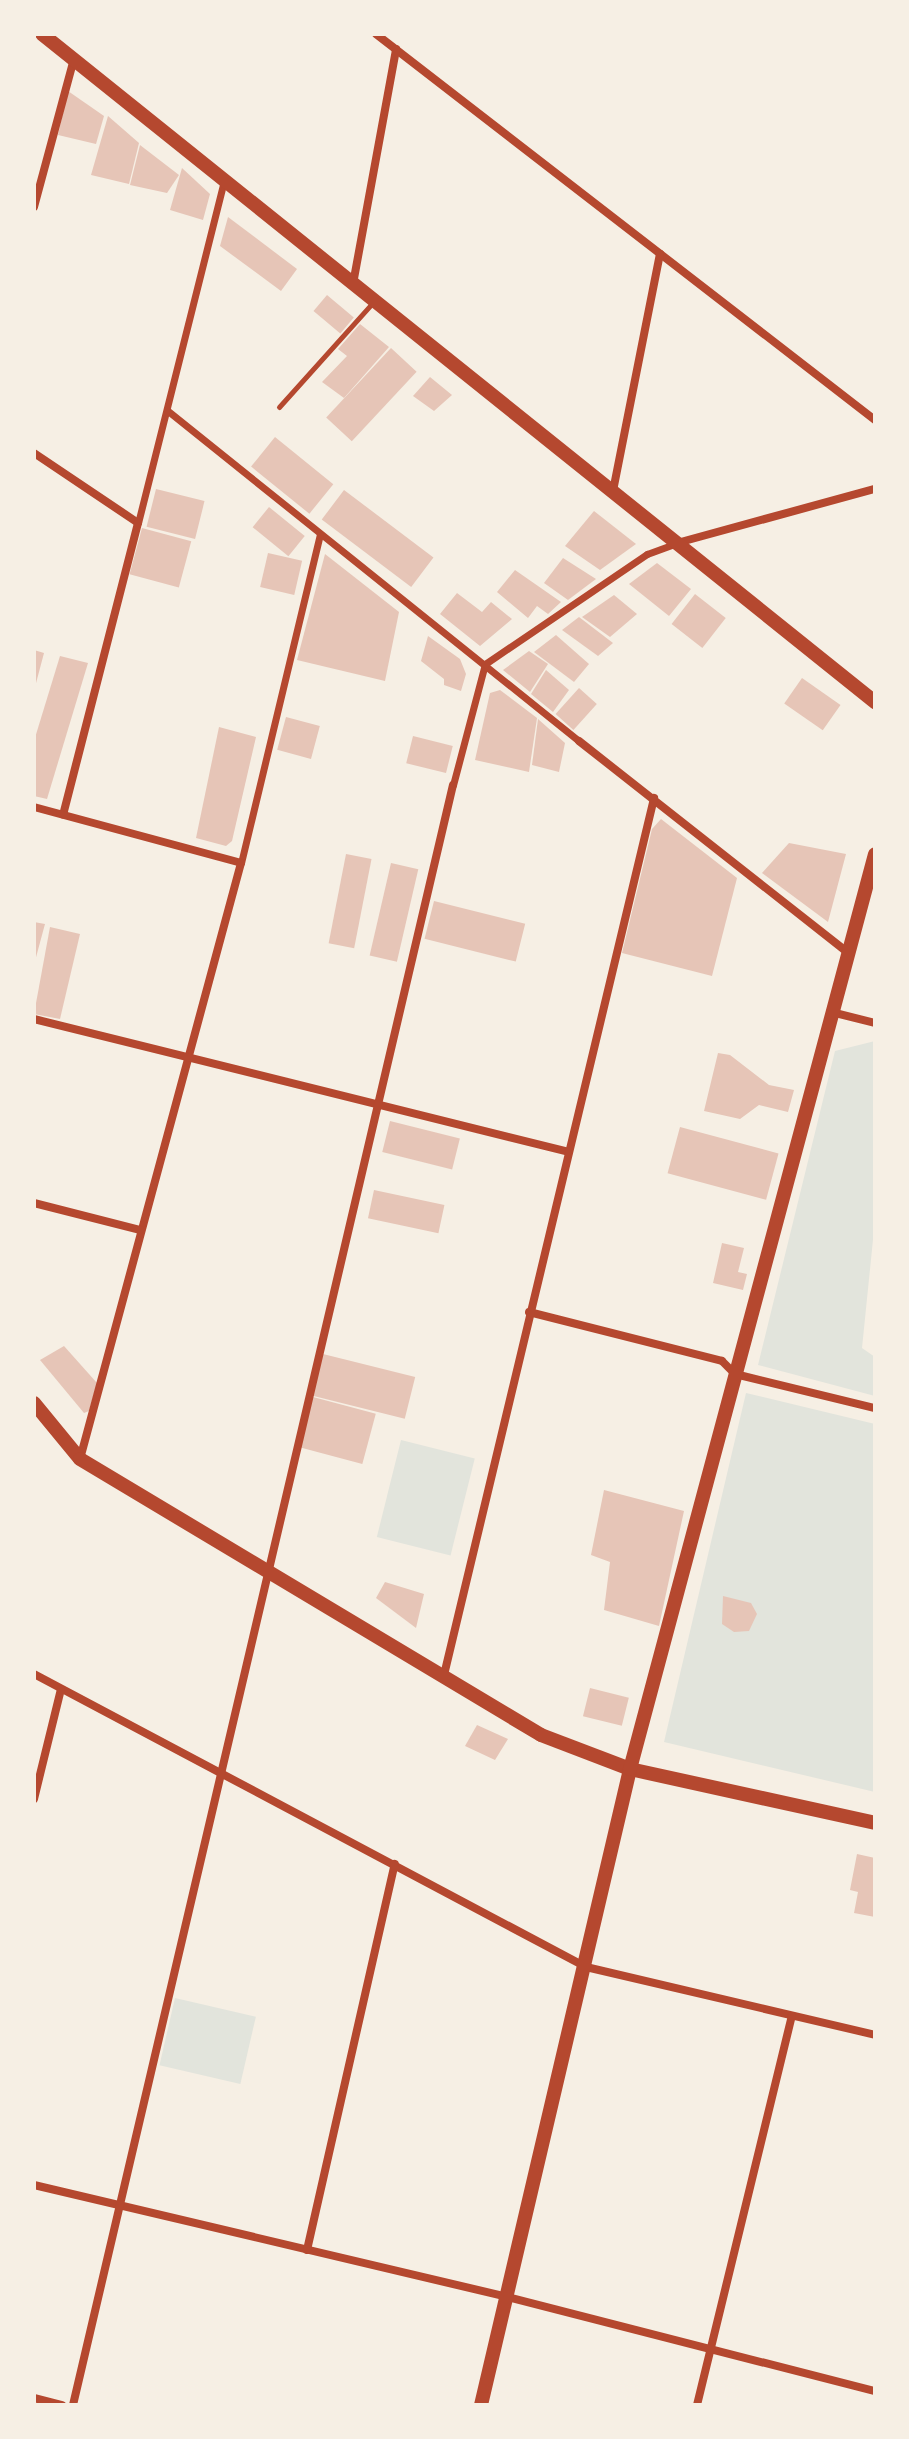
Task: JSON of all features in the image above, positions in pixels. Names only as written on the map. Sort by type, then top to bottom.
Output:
[{"type":"street","points":[[42,34],[60,40],[74,59],[875,702]]},
{"type":"street","points":[[376,34],[875,420]]},
{"type":"street","points":[[353,284],[396,49]]},
{"type":"street","points":[[34,207],[74,59]]},
{"type":"street","points":[[63,815],[168,411],[224,180]]},
{"type":"street","points":[[613,491],[660,254]]},
{"type":"street","points":[[168,411],[848,953]]},
{"type":"street","points":[[34,453],[138,523]]},
{"type":"street","points":[[73,2405],[453,785],[485,664],[647,554],[875,489]]},
{"type":"street","points":[[80,1459],[186,1057],[241,863],[320,535]]},
{"type":"street","points":[[444,1675],[654,798]]},
{"type":"street","points":[[34,807],[241,863]]},
{"type":"street","points":[[481,2405],[504,2296],[586,1967],[630,1769],[875,854]]},
{"type":"street","points":[[831,1012],[875,1023]]},
{"type":"street","points":[[34,1019],[569,1152]]},
{"type":"street","points":[[34,1203],[140,1230]]},
{"type":"street","points":[[529,1312],[722,1361],[735,1374],[875,1408]]},
{"type":"street","points":[[34,1403],[80,1459],[541,1735],[630,1769],[875,1823]]},
{"type":"street","points":[[34,1674],[586,1967],[875,2035]]},
{"type":"street","points":[[34,1799],[61,1689]]},
{"type":"street","points":[[307,2250],[395,1864]]},
{"type":"street","points":[[697,2405],[792,2016]]},
{"type":"street","points":[[34,2185],[504,2296],[875,2391]]},
{"type":"street","points":[[34,2398],[62,2405]]},
{"type":"lane","points":[[279,407],[374,300]]},
{"type":"shaded area","points":[[875,1041],[875,1220],[862,1348],[875,1357],[875,1396],[758,1365],[835,1051]]},
{"type":"shaded area","points":[[746,1393],[875,1424],[875,1792],[664,1742]]},
{"type":"shaded area","points":[[401,1440],[475,1458],[451,1555],[377,1537]]},
{"type":"shaded area","points":[[175,1998],[256,2017],[240,2084],[159,2065]]},
{"type":"building","points":[[68,91],[104,116],[96,144],[58,135]]},
{"type":"building","points":[[108,116],[139,143],[129,184],[91,175]]},
{"type":"building","points":[[140,145],[179,175],[167,193],[130,185]]},
{"type":"building","points":[[182,168],[210,194],[203,220],[170,210]]},
{"type":"building","points":[[228,217],[297,269],[281,291],[220,246]]},
{"type":"building","points":[[327,295],[354,317],[340,334],[314,311]]},
{"type":"building","points":[[360,324],[389,347],[344,398],[322,382],[347,356],[338,349]]},
{"type":"building","points":[[391,348],[417,372],[352,441],[326,417]]},
{"type":"building","points":[[430,377],[452,395],[434,411],[413,396]]},
{"type":"building","points":[[275,437],[333,484],[309,514],[251,467]]},
{"type":"building","points":[[156,489],[205,501],[195,539],[147,527]]},
{"type":"building","points":[[344,490],[433,557],[411,587],[322,520]]},
{"type":"building","points":[[269,507],[305,536],[288,556],[253,527]]},
{"type":"building","points":[[594,511],[636,544],[600,570],[565,546]]},
{"type":"building","points":[[142,528],[191,541],[179,588],[130,574]]},
{"type":"building","points":[[268,553],[302,561],[294,595],[260,587]]},
{"type":"building","points":[[325,554],[399,612],[385,681],[297,660]]},
{"type":"building","points":[[563,558],[596,579],[568,600],[544,583]]},
{"type":"building","points":[[657,563],[691,589],[669,616],[629,584]]},
{"type":"building","points":[[515,570],[561,602],[548,614],[537,606],[528,618],[497,592]]},
{"type":"building","points":[[457,593],[482,612],[491,602],[512,619],[480,646],[440,614]]},
{"type":"building","points":[[695,594],[726,618],[702,648],[672,624]]},
{"type":"building","points":[[614,595],[637,614],[610,637],[582,617]]},
{"type":"building","points":[[579,617],[613,643],[598,656],[562,630]]},
{"type":"building","points":[[556,635],[589,664],[574,682],[534,652]]},
{"type":"building","points":[[428,636],[460,659],[466,674],[461,691],[444,685],[444,679],[421,661]]},
{"type":"building","points":[[34,650],[44,653],[35,687],[34,687]]},
{"type":"building","points":[[529,651],[548,664],[530,692],[503,670]]},
{"type":"building","points":[[60,656],[88,663],[47,799],[34,796],[34,741]]},
{"type":"building","points":[[546,670],[569,690],[553,712],[531,694]]},
{"type":"building","points":[[802,678],[841,705],[823,730],[784,703]]},
{"type":"building","points":[[579,688],[597,704],[573,730],[556,714]]},
{"type":"building","points":[[500,690],[537,718],[529,772],[475,760],[490,693]]},
{"type":"building","points":[[286,717],[320,726],[311,759],[277,750]]},
{"type":"building","points":[[538,719],[565,743],[559,772],[532,765]]},
{"type":"building","points":[[219,727],[256,737],[232,841],[226,846],[196,838]]},
{"type":"building","points":[[413,736],[453,746],[446,773],[406,763]]},
{"type":"building","points":[[661,819],[737,878],[712,976],[622,953],[652,829]]},
{"type":"building","points":[[789,843],[846,854],[828,922],[762,873]]},
{"type":"building","points":[[346,854],[372,859],[354,948],[329,943]]},
{"type":"building","points":[[391,863],[418,869],[397,962],[370,956]]},
{"type":"building","points":[[434,901],[525,924],[516,962],[425,939]]},
{"type":"building","points":[[34,922],[45,924],[35,961],[34,961]]},
{"type":"building","points":[[50,927],[80,934],[60,1019],[34,1014]]},
{"type":"building","points":[[718,1053],[730,1055],[769,1085],[794,1090],[788,1112],[759,1105],[740,1119],[704,1111]]},
{"type":"building","points":[[390,1121],[460,1138],[452,1169],[382,1152]]},
{"type":"building","points":[[680,1127],[779,1153],[766,1200],[668,1173]]},
{"type":"building","points":[[374,1190],[444,1205],[438,1233],[368,1218]]},
{"type":"building","points":[[722,1243],[744,1248],[738,1272],[747,1274],[743,1290],[713,1283]]},
{"type":"building","points":[[64,1346],[97,1383],[89,1411],[84,1413],[40,1360]]},
{"type":"building","points":[[323,1354],[415,1377],[405,1419],[313,1396]]},
{"type":"building","points":[[313,1397],[376,1414],[362,1464],[300,1447]]},
{"type":"building","points":[[604,1490],[684,1511],[659,1626],[604,1610],[610,1562],[591,1555]]},
{"type":"building","points":[[385,1582],[424,1594],[416,1628],[376,1598]]},
{"type":"building","points":[[723,1596],[751,1603],[757,1614],[749,1631],[734,1632],[722,1624]]},
{"type":"building","points":[[590,1688],[629,1698],[622,1726],[583,1716]]},
{"type":"building","points":[[477,1725],[508,1739],[495,1760],[465,1746]]},
{"type":"building","points":[[857,1854],[875,1858],[875,1917],[854,1913],[858,1892],[850,1890]]}]
